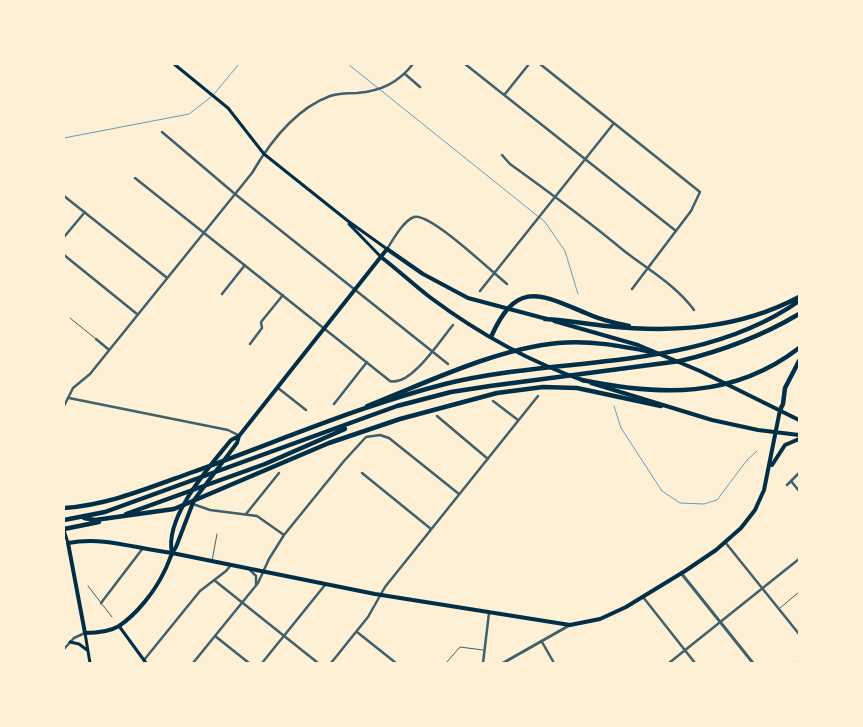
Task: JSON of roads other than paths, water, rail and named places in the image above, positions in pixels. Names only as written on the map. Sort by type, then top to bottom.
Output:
[{"type":"highway","points":[[491,337],[512,304],[521,298],[536,296],[556,300],[600,319],[637,328]]},
{"type":"highway","points":[[545,319],[637,328],[687,329],[729,324],[762,314],[799,297]]},
{"type":"highway","points":[[64,508],[109,500],[319,426],[446,384],[522,370],[626,358],[689,348],[745,329],[799,301]]},
{"type":"highway","points":[[64,520],[105,512],[398,406],[451,392],[535,379],[639,368],[705,355],[774,329],[799,314]]},
{"type":"highway","points":[[319,426],[497,356],[533,346],[586,343],[623,346],[661,354]]},
{"type":"highway","points":[[582,380],[642,391],[673,392],[707,388],[747,378],[774,365],[799,348]]},
{"type":"highway","points":[[780,410],[783,404],[785,388],[799,361]]},
{"type":"highway","points":[[82,518],[95,520],[174,509],[330,443],[400,419],[492,394],[543,388],[577,388],[661,406]]},
{"type":"highway","points":[[231,477],[330,436],[359,421]]},
{"type":"highway","points":[[64,530],[124,515],[231,477],[297,457]]},
{"type":"main road","points":[[174,64],[232,112],[264,154],[348,221],[423,274],[452,290],[496,306],[608,335],[661,354],[799,420]]},
{"type":"main road","points":[[348,221],[354,232],[380,257],[432,299],[491,337],[538,362],[582,380],[661,406],[733,425],[799,437]]},
{"type":"main road","points":[[172,553],[170,546],[186,500],[232,440],[239,436],[278,388],[387,249]]},
{"type":"main road","points":[[68,543],[105,540],[382,595],[570,625],[608,616],[681,573],[725,542],[755,510],[763,495],[770,466],[774,431],[780,410]]},
{"type":"main road","points":[[85,633],[100,632],[119,626],[136,610],[158,583],[176,547],[192,503],[237,443],[239,436]]},
{"type":"main road","points":[[770,466],[785,445],[799,437]]},
{"type":"main road","points":[[64,530],[90,663]]},
{"type":"main road","points":[[119,626],[145,662]]},
{"type":"main road","points":[[70,642],[79,644],[88,651]]},
{"type":"street","points":[[64,406],[73,388],[90,374],[166,277],[235,194],[291,120],[324,99],[334,95],[367,92],[383,88],[405,74],[413,64]]},
{"type":"street","points":[[466,64],[676,231]]},
{"type":"street","points":[[505,94],[529,64]]},
{"type":"street","points":[[540,64],[700,192],[700,196],[676,231],[632,289]]},
{"type":"street","points":[[405,74],[420,87]]},
{"type":"street","points":[[480,291],[614,123]]},
{"type":"street","points":[[162,132],[235,194],[448,364]]},
{"type":"street","points":[[502,155],[510,164],[555,196],[648,268],[687,300],[694,310]]},
{"type":"street","points":[[135,178],[393,382],[412,375],[453,324]]},
{"type":"street","points":[[64,196],[166,277]]},
{"type":"street","points":[[64,237],[84,212]]},
{"type":"street","points":[[387,249],[408,222],[414,218],[423,218],[439,228],[507,284]]},
{"type":"street","points":[[64,254],[137,314]]},
{"type":"street","points":[[222,294],[245,265]]},
{"type":"street","points":[[250,344],[262,328],[261,322],[283,295]]},
{"type":"street","points":[[96,339],[108,349]]},
{"type":"street","points":[[334,404],[367,362]]},
{"type":"street","points":[[278,388],[306,410]]},
{"type":"street","points":[[331,663],[357,632],[382,595],[385,587],[538,396]]},
{"type":"street","points":[[69,398],[228,430],[239,436]]},
{"type":"street","points":[[493,401],[518,420]]},
{"type":"street","points":[[437,416],[488,459]]},
{"type":"street","points":[[193,663],[255,586],[284,535],[363,439],[374,435],[389,438],[459,494]]},
{"type":"street","points":[[246,514],[279,473]]},
{"type":"street","points":[[362,473],[431,529]]},
{"type":"street","points":[[787,485],[799,473]]},
{"type":"street","points":[[791,481],[799,491]]},
{"type":"street","points":[[186,500],[210,510],[260,517],[284,535]]},
{"type":"street","points":[[725,542],[799,632]]},
{"type":"street","points":[[101,603],[143,548]]},
{"type":"street","points":[[669,663],[799,560]]},
{"type":"street","points":[[145,662],[199,592],[231,565]]},
{"type":"street","points":[[249,569],[256,578],[255,586]]},
{"type":"street","points":[[681,573],[752,663]]},
{"type":"street","points":[[214,580],[318,663]]},
{"type":"street","points":[[262,663],[326,584]]},
{"type":"street","points":[[643,597],[695,663]]},
{"type":"street","points":[[483,663],[489,613]]},
{"type":"street","points":[[502,663],[570,625]]},
{"type":"street","points":[[357,632],[396,663]]},
{"type":"street","points":[[64,649],[70,642],[85,633]]},
{"type":"street","points":[[215,636],[249,663]]},
{"type":"street","points":[[542,642],[554,663]]},
{"type":"lane","points":[[70,318],[96,339]]},
{"type":"lane","points":[[212,562],[217,534]]},
{"type":"lane","points":[[88,586],[112,617]]},
{"type":"lane","points":[[779,609],[799,592]]},
{"type":"lane","points":[[796,595],[799,599]]},
{"type":"lane","points":[[446,663],[460,648],[484,650]]},
{"type":"waterway","points":[[214,94],[239,64]]},
{"type":"waterway","points":[[348,64],[545,222],[565,251],[578,294]]},
{"type":"waterway","points":[[64,138],[189,114],[211,97]]},
{"type":"waterway","points":[[614,406],[621,428],[662,491],[680,503],[704,504],[717,500],[747,460],[757,451]]}]
